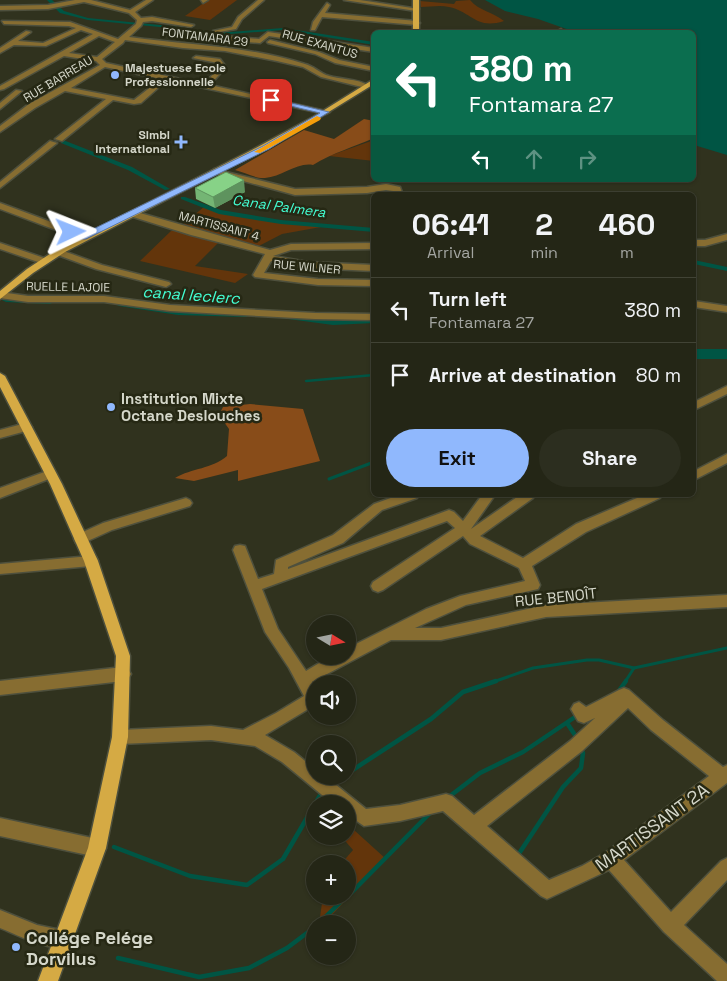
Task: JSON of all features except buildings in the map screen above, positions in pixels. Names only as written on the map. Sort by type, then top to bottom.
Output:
[{"type":"main road","points":[[416,4],[416,30]]},
{"type":"main road","points":[[0,296],[44,260],[83,237],[266,148],[370,84]]},
{"type":"main road","points":[[0,376],[56,484],[91,561],[123,656],[120,737],[97,848],[48,981]]},
{"type":"street","points":[[0,8],[48,7],[90,0],[131,12],[140,22],[152,19],[191,25]]},
{"type":"street","points":[[131,12],[150,0]]},
{"type":"street","points":[[215,32],[234,28],[240,18],[261,0]]},
{"type":"street","points":[[347,0],[416,4]]},
{"type":"street","points":[[399,0],[416,4]]},
{"type":"street","points":[[313,29],[327,5]]},
{"type":"street","points":[[322,15],[417,23]]},
{"type":"street","name":"FONTAMARA 29","points":[[4,22],[51,22],[123,40],[225,49],[277,58],[305,66],[329,78],[370,84]]},
{"type":"street","name":"RUE BARREAU","points":[[1,128],[32,106],[66,88],[101,62],[140,22]]},
{"type":"street","points":[[14,43],[44,45],[81,28]]},
{"type":"street","points":[[0,51],[28,32]]},
{"type":"street","points":[[1,88],[98,34]]},
{"type":"street","points":[[260,41],[268,34],[371,50]]},
{"type":"street","name":"RUE EXANTUS","points":[[209,37],[278,42],[317,53],[337,62],[371,68]]},
{"type":"street","points":[[347,38],[371,42]]},
{"type":"street","points":[[64,54],[326,112]]},
{"type":"street","points":[[196,58],[220,61],[223,67],[206,86]]},
{"type":"street","points":[[66,88],[136,102],[166,78]]},
{"type":"street","points":[[0,107],[21,89],[1,88]]},
{"type":"street","points":[[0,186],[111,98]]},
{"type":"street","points":[[217,171],[295,192],[367,190],[386,187],[397,189],[398,192]]},
{"type":"street","points":[[0,206],[83,237]]},
{"type":"street","name":"MARTISSANT 4","points":[[132,214],[308,266],[371,268]]},
{"type":"street","points":[[696,243],[705,244],[727,237]]},
{"type":"street","points":[[0,246],[44,260]]},
{"type":"street","points":[[269,255],[296,247],[371,246]]},
{"type":"street","points":[[58,252],[166,284]]},
{"type":"street","name":"RUE WILNER","points":[[269,255],[258,275],[318,282],[371,283]]},
{"type":"street","name":"RUELLE LAJOIE","points":[[0,296],[28,299],[104,299],[170,308],[315,316],[371,317]]},
{"type":"street","points":[[696,304],[727,309]]},
{"type":"street","points":[[696,405],[727,390]]},
{"type":"street","points":[[0,434],[26,427]]},
{"type":"street","points":[[696,475],[727,458]]},
{"type":"street","points":[[0,493],[50,474]]},
{"type":"street","points":[[281,576],[282,564],[338,539],[378,507],[407,497]]},
{"type":"street","points":[[467,532],[488,497]]},
{"type":"street","points":[[378,586],[526,497]]},
{"type":"street","points":[[524,564],[581,528],[651,497]]},
{"type":"street","points":[[81,539],[108,526],[186,503]]},
{"type":"street","points":[[253,587],[449,515],[475,540],[524,564],[533,585],[465,600],[431,613],[356,651]]},
{"type":"street","points":[[240,550],[272,632],[313,698],[282,718],[243,738]]},
{"type":"street","points":[[0,570],[91,561]]},
{"type":"street","name":"RUE BENOÎT","points":[[391,634],[441,634],[546,611],[727,601]]},
{"type":"street","points":[[302,680],[330,665]]},
{"type":"street","points":[[0,688],[123,674]]},
{"type":"street","points":[[582,712],[624,696],[657,726],[725,775]]},
{"type":"street","points":[[473,826],[580,742],[628,699]]},
{"type":"street","name":"MARTISSANT 2A","points":[[120,737],[210,733],[257,739],[288,757],[336,795]]},
{"type":"street","name":"MARTISSANT 2A","points":[[356,811],[364,818],[400,813],[446,802],[547,890],[588,872],[612,858],[725,775]]},
{"type":"street","points":[[0,827],[97,848]]},
{"type":"street","points":[[612,858],[671,925],[727,977]]},
{"type":"street","points":[[671,925],[727,866]]},
{"type":"street","points":[[0,919],[36,934],[63,939]]},
{"type":"shaded area","points":[[208,0],[237,0],[210,20],[185,16]]},
{"type":"shaded area","points":[[470,0],[478,7],[504,21],[495,23],[480,22],[457,9],[439,6],[421,7],[420,1],[454,4],[456,1]]},
{"type":"shaded area","points":[[364,119],[371,120],[371,139],[313,165],[301,166],[265,178],[235,170],[304,130],[334,139]]},
{"type":"shaded area","points":[[371,141],[371,161],[329,156]]},
{"type":"shaded area","points":[[205,206],[216,210],[321,227],[282,234],[255,248],[222,239],[195,266],[248,274],[235,283],[140,261],[171,231],[175,231]]},
{"type":"shaded area","points":[[250,404],[303,409],[320,461],[238,481],[238,470],[194,481],[175,478],[215,464],[227,456],[229,429],[219,415],[223,407]]},
{"type":"shaded area","points":[[356,832],[386,859],[356,890],[356,855],[349,855],[353,850],[349,845],[356,845]]},
{"type":"shaded area","points":[[322,905],[341,905],[332,915],[320,915]]},
{"type":"water","points":[[485,0],[727,0],[727,155],[696,146],[696,30],[569,30],[538,19],[505,11]]},
{"type":"waterway","points":[[49,0],[62,12],[88,19],[170,27],[217,34],[283,29],[371,44]]},
{"type":"waterway","name":"Canal Palmera","points":[[63,142],[130,168],[167,189]]},
{"type":"waterway","name":"Canal Palmera","points":[[183,198],[219,212],[281,222],[371,230]]},
{"type":"waterway","name":"Canal Palmera","points":[[696,262],[727,269]]},
{"type":"waterway","name":"canal leclerc","points":[[6,300],[50,302]]},
{"type":"waterway","name":"canal leclerc","points":[[119,304],[178,313],[246,315]]},
{"type":"waterway","name":"canal leclerc","points":[[281,316],[333,323],[371,321]]},
{"type":"waterway","points":[[696,354],[727,354]]},
{"type":"waterway","points":[[306,381],[371,375]]},
{"type":"waterway","points":[[329,479],[371,463]]},
{"type":"waterway","points":[[634,668],[727,648]]},
{"type":"waterway","points":[[493,682],[533,668],[587,660],[599,660],[634,668]]},
{"type":"waterway","points":[[625,682],[634,668]]},
{"type":"waterway","points":[[618,692],[626,681]]},
{"type":"waterway","points":[[356,768],[431,719],[463,692],[493,682]]},
{"type":"waterway","points":[[450,796],[480,773],[523,752],[578,715]]},
{"type":"waterway","points":[[567,723],[577,738]]},
{"type":"waterway","points":[[520,852],[563,787],[581,768],[583,753],[581,748]]},
{"type":"waterway","points":[[114,847],[190,876],[247,885],[283,859],[322,792]]},
{"type":"waterway","points":[[356,888],[432,811]]},
{"type":"waterway","points":[[327,915],[338,905]]},
{"type":"waterway","points":[[118,958],[199,977],[249,968],[287,948],[306,934]]},
{"type":"slow traffic","points":[[258,152],[317,118]]},
{"type":"place","name":"Majestuese Ecole Professionnelle","points":[[115,75]]},
{"type":"place","name":"Simbi International","points":[[181,142]]},
{"type":"place","name":"Institution Mixte Octane Deslouches","points":[[111,407]]},
{"type":"place","name":"Collége Pelége Dorvilus","points":[[16,947]]},
{"type":"route","points":[[71,232],[83,237],[132,214],[266,148],[326,112],[271,100]]}]
